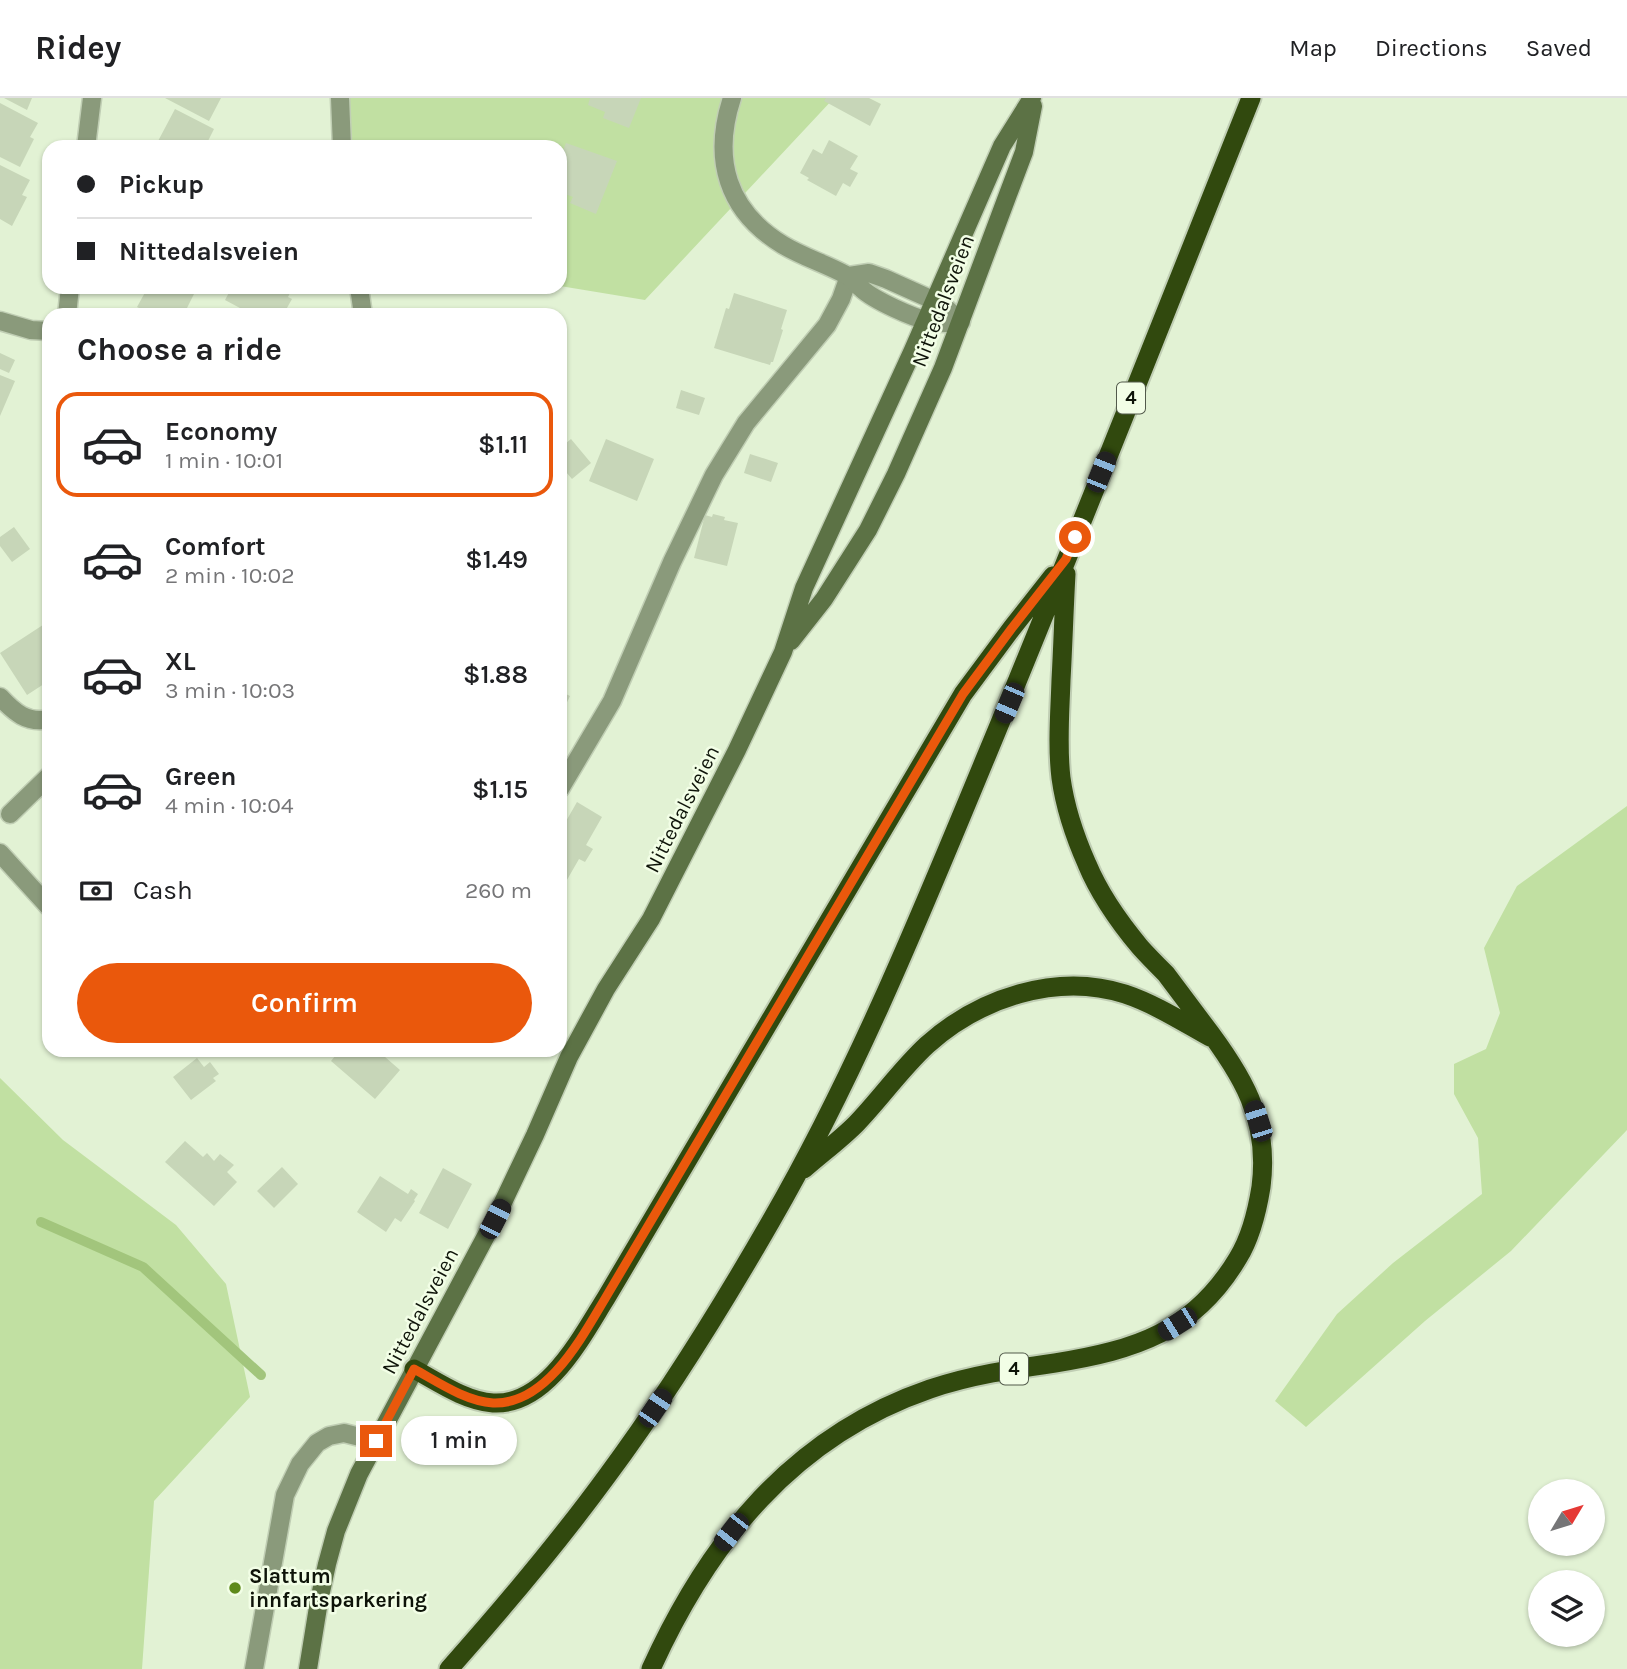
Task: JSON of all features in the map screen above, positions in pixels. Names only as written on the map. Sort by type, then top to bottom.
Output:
[{"type":"highway","name":"4","points":[[449,1669],[524,1582],[607,1477],[680,1371],[795,1177],[907,945],[1003,717],[1251,98]]},
{"type":"highway","name":"4","points":[[651,1669],[690,1592],[731,1532],[789,1470],[831,1439],[882,1409],[953,1382],[1107,1353],[1148,1340],[1177,1324],[1206,1300],[1231,1270],[1252,1228],[1259,1203],[1263,1161],[1258,1121],[1242,1079],[1166,974],[1118,917],[1088,868],[1073,826],[1062,780],[1059,751],[1066,559]]},
{"type":"highway","name":"4","points":[[414,1369],[460,1393],[493,1403],[523,1396],[539,1388],[553,1374],[580,1339],[613,1286],[963,694],[1066,559]]},
{"type":"highway","name":"4","points":[[795,1177],[855,1125],[929,1043],[967,1017],[1013,996],[1061,986],[1083,986],[1123,993],[1147,1002],[1217,1041]]},
{"type":"main road","name":"Nittedalsveien","points":[[308,1669],[318,1601],[336,1531],[348,1499],[507,1194],[536,1135],[569,1056],[669,885],[737,750],[783,652],[804,588],[935,301],[1002,146],[1033,98]]},
{"type":"main road","name":"Nittedalsveien","points":[[783,652],[824,599],[873,521],[896,474],[961,322],[1024,152],[1033,98]]},
{"type":"street","points":[[87,140],[92,98]]},
{"type":"street","points":[[340,98],[342,140]]},
{"type":"street","points":[[732,98],[722,139],[725,172],[732,190],[751,220],[783,245],[849,276],[862,290],[896,308],[926,321],[943,324],[961,322]]},
{"type":"street","points":[[849,276],[869,273],[935,301],[961,322]]},
{"type":"street","points":[[567,777],[612,701],[713,475],[746,423],[827,325],[841,299],[849,276]]},
{"type":"street","points":[[0,321],[42,331]]},
{"type":"street","points":[[0,697],[23,718],[42,721]]},
{"type":"street","points":[[10,814],[42,783]]},
{"type":"street","points":[[0,853],[42,899]]},
{"type":"street","points":[[254,1669],[285,1495],[300,1464],[317,1443],[329,1436],[344,1433],[376,1441]]},
{"type":"green space","points":[[340,98],[834,98],[645,300],[567,287],[567,140],[343,140]]},
{"type":"green space","points":[[1627,806],[1627,1130],[1511,1251],[1425,1321],[1306,1427],[1275,1401],[1337,1314],[1393,1263],[1482,1194],[1478,1138],[1454,1094],[1454,1064],[1486,1049],[1500,1013],[1484,948],[1517,886]]},
{"type":"green space","points":[[0,1078],[63,1140],[176,1225],[226,1284],[250,1397],[154,1501],[142,1669],[0,1669]]},
{"type":"building","points":[[4,98],[32,98],[27,110]]},
{"type":"building","points":[[165,98],[221,98],[209,121]]},
{"type":"building","points":[[590,98],[641,98],[629,128],[603,118],[605,112],[588,105]]},
{"type":"building","points":[[826,98],[869,98],[881,104],[870,126],[824,101]]},
{"type":"building","points":[[0,103],[38,123],[30,137],[34,139],[20,167],[0,157]]},
{"type":"building","points":[[175,109],[214,129],[208,140],[159,140]]},
{"type":"building","points":[[829,140],[858,156],[850,169],[858,173],[850,187],[843,183],[836,196],[807,180],[809,178],[800,173],[813,149],[822,154]]},
{"type":"building","points":[[567,143],[617,161],[596,214],[570,203],[573,197],[567,195]]},
{"type":"building","points":[[0,165],[30,180],[22,195],[27,197],[12,226],[0,219]]},
{"type":"building","points":[[734,293],[787,310],[770,365],[714,348],[726,308],[729,309]]},
{"type":"building","points":[[144,294],[194,294],[187,308],[137,307]]},
{"type":"building","points":[[228,294],[290,294],[288,297],[292,299],[287,308],[240,308],[225,300]]},
{"type":"building","points":[[0,353],[15,360],[9,373],[0,369]]},
{"type":"building","points":[[0,375],[15,381],[0,416]]},
{"type":"building","points":[[681,390],[705,398],[699,415],[676,408]]},
{"type":"building","points":[[571,439],[591,463],[572,479],[567,473],[567,442]]},
{"type":"building","points":[[606,439],[654,459],[637,501],[589,481]]},
{"type":"building","points":[[750,454],[778,463],[771,482],[744,473]]},
{"type":"building","points":[[713,514],[738,523],[727,566],[694,558],[705,515],[712,517]]},
{"type":"building","points":[[14,527],[30,549],[12,562],[0,546],[0,537]]},
{"type":"building","points":[[42,626],[42,685],[27,695],[0,653]]},
{"type":"building","points":[[577,802],[602,817],[586,845],[593,849],[585,862],[579,859],[567,880],[567,820]]},
{"type":"building","points":[[334,1057],[385,1057],[400,1070],[375,1099],[331,1061]]},
{"type":"building","points":[[197,1058],[204,1067],[210,1062],[219,1074],[213,1078],[216,1081],[191,1100],[173,1077]]},
{"type":"building","points":[[185,1141],[203,1157],[207,1153],[214,1161],[220,1154],[234,1165],[227,1172],[237,1182],[214,1206],[165,1162]]},
{"type":"building","points":[[282,1167],[298,1184],[274,1208],[257,1191]]},
{"type":"building","points":[[443,1168],[472,1184],[448,1229],[419,1213]]},
{"type":"building","points":[[380,1176],[408,1194],[411,1189],[418,1194],[401,1222],[395,1218],[386,1232],[357,1212]]},
{"type":"waterway","points":[[41,1222],[143,1267],[261,1375]]},
{"type":"place","name":"Slattum innfartsparkering","points":[[235,1588]]},
{"type":"route","points":[[376,1441],[414,1369],[460,1393],[493,1403],[509,1401],[539,1388],[567,1357],[606,1297],[963,694],[1066,559],[1075,537]]}]
